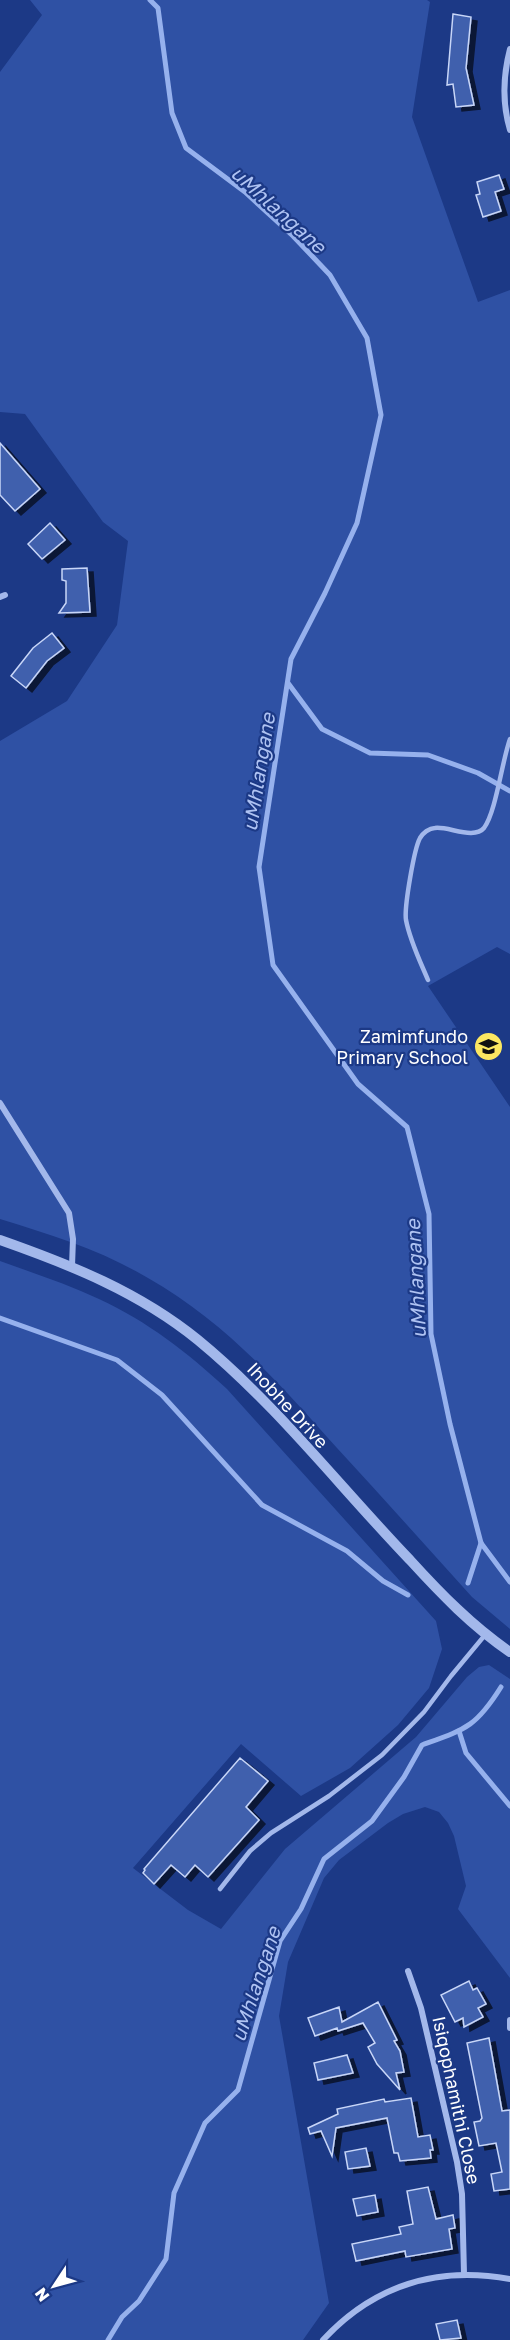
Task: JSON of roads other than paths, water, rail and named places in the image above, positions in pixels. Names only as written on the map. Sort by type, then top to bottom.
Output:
[{"type":"street","points":[[510,49],[504,87],[506,115],[510,130]]},
{"type":"street","points":[[0,1103],[69,1213],[73,1239],[72,1266]]},
{"type":"street","name":"Ihobhe Drive","points":[[0,1240],[72,1266],[117,1287],[173,1321],[235,1372],[460,1613],[485,1635],[510,1652]]},
{"type":"street","name":"Isiqophamithi Close","points":[[408,1971],[421,2008],[457,2162],[462,2194],[464,2274]]},
{"type":"street","points":[[510,2020],[510,2028]]},
{"type":"street","points":[[323,2340],[345,2318],[400,2285],[429,2278],[464,2274],[510,2279]]},
{"type":"lane","points":[[428,980],[405,918],[405,907],[418,843],[425,832],[436,827],[471,832],[479,831],[484,827],[493,805],[510,739]]},
{"type":"lane","points":[[220,1889],[250,1851],[271,1833],[329,1796],[382,1755],[424,1713],[485,1635]]},
{"type":"waterway","name":"uMhlangane","points":[[150,0],[158,8],[172,113],[186,148],[245,192],[293,236],[330,275],[367,338],[381,415],[357,523],[291,659],[259,867],[273,965],[358,1084],[407,1127],[429,1214],[431,1334],[450,1424],[481,1543],[510,1582]]},
{"type":"waterway","points":[[288,683],[322,729],[370,753],[428,755],[478,773],[510,791]]},
{"type":"waterway","points":[[0,1318],[117,1360],[162,1395],[262,1505],[347,1551],[383,1581],[408,1595]]},
{"type":"waterway","points":[[468,1583],[481,1543]]},
{"type":"waterway","name":"uMhlangane","points":[[108,2340],[122,2317],[139,2301],[166,2259],[174,2193],[205,2123],[238,2090],[280,1941],[301,1909],[324,1859],[372,1821],[404,1777],[422,1745],[469,1725],[484,1711],[501,1687]]},
{"type":"waterway","points":[[459,1731],[466,1753],[510,1806]]},
{"type":"place","name":"Zamimfundo Primary School","points":[[489,1046]]}]
